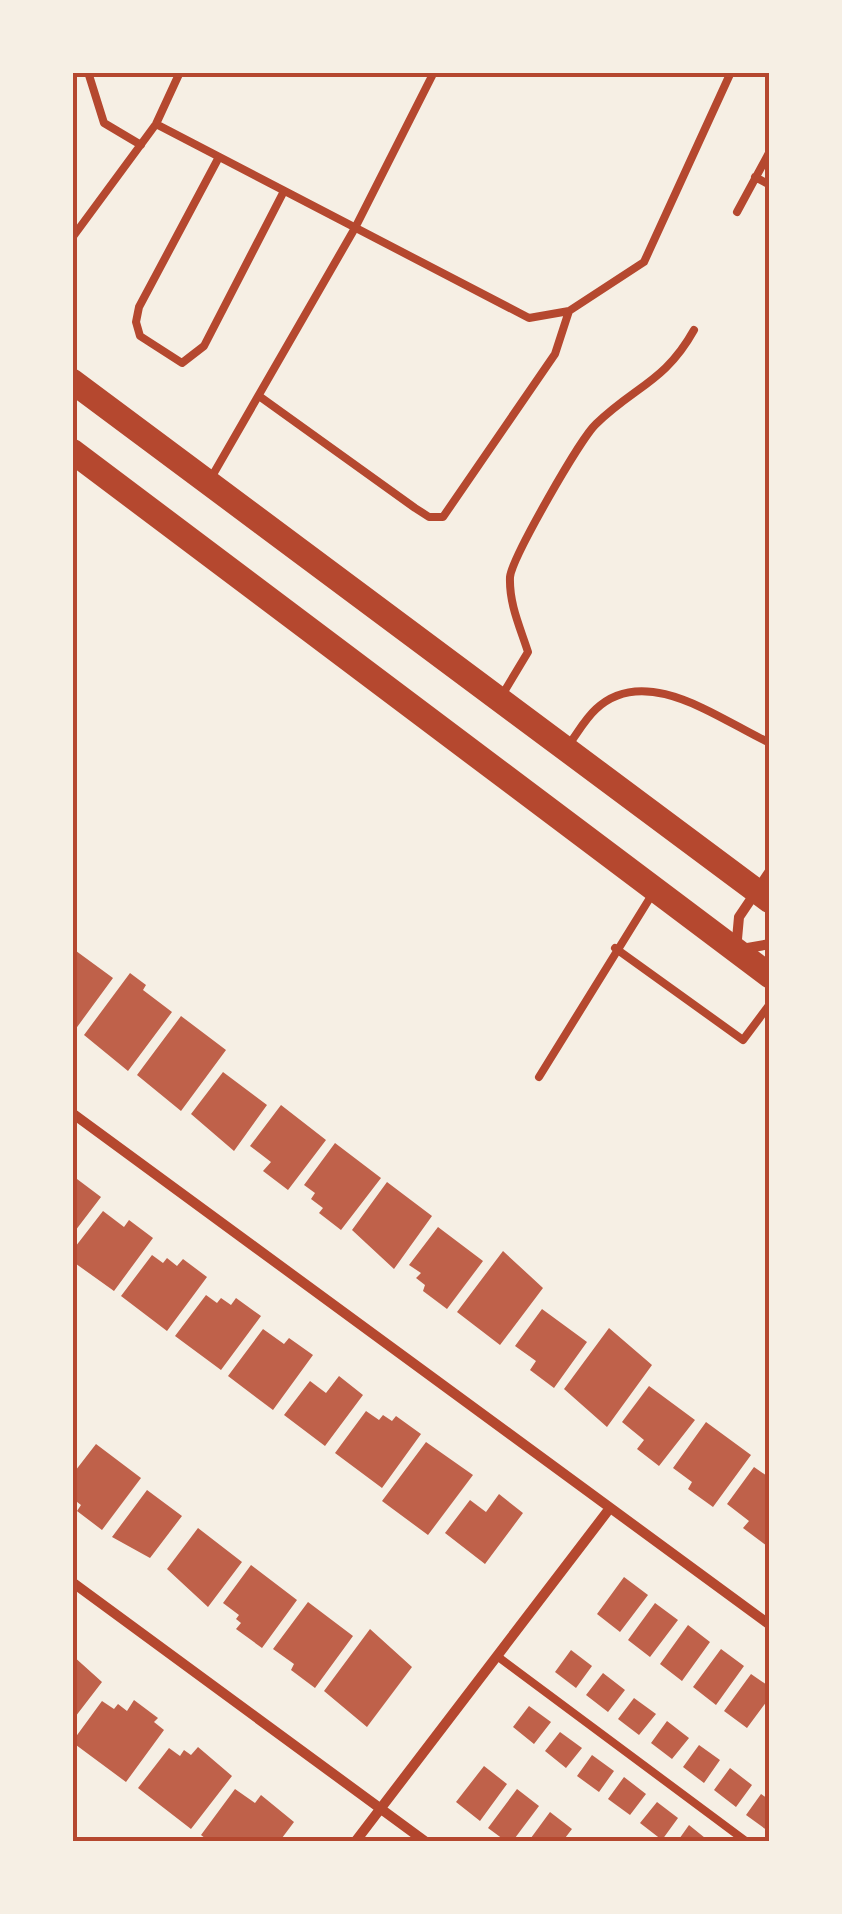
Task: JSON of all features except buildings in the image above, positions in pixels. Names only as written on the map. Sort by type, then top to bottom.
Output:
[{"type":"main road","points":[[72,381],[765,887]]},
{"type":"main road","points":[[72,450],[770,976]]},
{"type":"street","points":[[765,887],[739,917],[736,950],[770,944]]},
{"type":"street","points":[[72,1113],[770,1625]]},
{"type":"street","points":[[356,1842],[610,1508]]},
{"type":"street","points":[[72,1582],[426,1842]]},
{"type":"lane","points":[[88,72],[104,123],[142,145]]},
{"type":"lane","points":[[72,238],[156,124],[180,72]]},
{"type":"lane","points":[[209,482],[355,228],[434,72]]},
{"type":"lane","points":[[156,124],[528,318],[569,311],[644,262],[731,72]]},
{"type":"lane","points":[[737,212],[770,150]]},
{"type":"lane","points":[[219,157],[139,308],[136,322],[140,336],[182,363],[204,346],[284,191]]},
{"type":"lane","points":[[755,177],[770,185]]},
{"type":"lane","points":[[258,396],[414,508],[429,517],[443,517],[555,354],[569,311]]},
{"type":"lane","points":[[501,697],[528,652],[510,596],[510,572],[526,540],[592,427],[668,369],[694,330]]},
{"type":"lane","points":[[568,746],[596,709],[637,688],[659,691],[770,743]]},
{"type":"lane","points":[[539,1077],[655,889]]},
{"type":"lane","points":[[616,948],[742,1040],[770,1004]]},
{"type":"lane","points":[[498,1656],[747,1842]]}]
